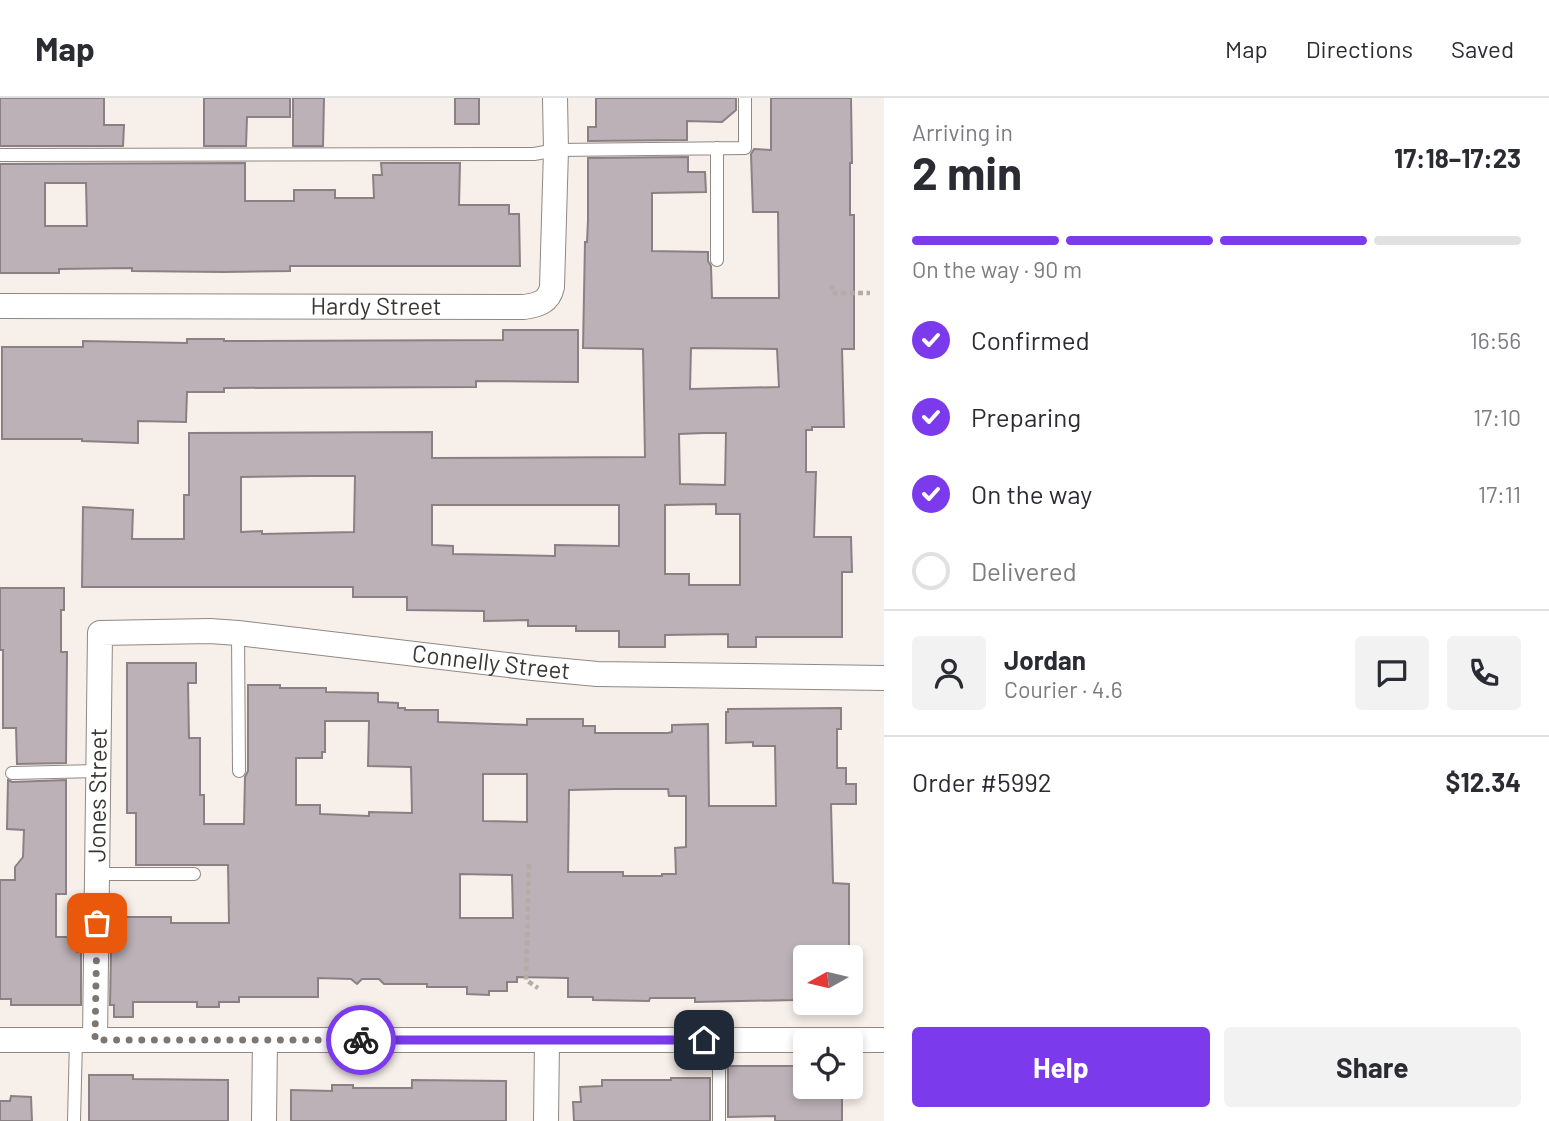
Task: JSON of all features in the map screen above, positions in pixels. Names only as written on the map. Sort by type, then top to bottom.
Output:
[{"type":"street","name":"Hardy Street","points":[[0,306],[536,305],[549,297],[552,287],[555,98]]},
{"type":"street","name":"Connelly Street","points":[[100,633],[238,633],[597,674],[884,678]]},
{"type":"street","name":"Jones Street","points":[[85,1040],[97,874],[100,633]]},
{"type":"street","points":[[0,1040],[884,1040]]},
{"type":"street","points":[[264,1121],[265,1040]]},
{"type":"street","points":[[546,1121],[547,1041]]},
{"type":"lane","points":[[0,155],[534,154],[556,150],[745,148],[745,98]]},
{"type":"lane","points":[[717,148],[717,260]]},
{"type":"lane","points":[[238,633],[239,771]]},
{"type":"lane","points":[[12,773],[98,771]]},
{"type":"lane","points":[[97,874],[194,874]]},
{"type":"lane","name":"Jones Street","points":[[74,1121],[85,1040]]},
{"type":"lane","points":[[719,1040],[719,1121]]},
{"type":"path","points":[[832,285],[832,293],[870,293]]},
{"type":"path","points":[[528,864],[526,980],[537,988]]},
{"type":"building","points":[[0,98],[104,98],[104,125],[124,125],[123,146],[0,146]]},
{"type":"building","points":[[204,98],[290,98],[290,117],[247,117],[246,146],[204,146]]},
{"type":"building","points":[[293,98],[324,98],[323,146],[293,146]]},
{"type":"building","points":[[455,98],[479,98],[479,124],[455,124]]},
{"type":"building","points":[[596,98],[736,98],[736,110],[722,122],[687,121],[687,140],[588,141],[588,127],[596,127]]},
{"type":"building","points":[[771,98],[851,98],[850,215],[854,215],[854,349],[842,349],[844,427],[812,427],[812,430],[806,430],[806,472],[816,472],[814,537],[851,537],[852,572],[842,572],[842,637],[756,637],[756,647],[728,647],[728,634],[665,635],[665,647],[619,647],[619,631],[576,631],[576,626],[528,626],[528,620],[484,621],[484,611],[407,610],[407,597],[353,597],[353,587],[82,587],[83,507],[133,510],[132,539],[184,539],[184,495],[189,495],[189,433],[432,432],[432,458],[645,457],[643,349],[583,348],[588,158],[688,157],[688,172],[705,172],[706,192],[652,193],[652,251],[708,252],[712,298],[779,298],[778,212],[753,212],[751,154],[754,149],[771,150]],"holes":[[[691,348],[777,349],[779,387],[690,389]],[[726,433],[725,485],[680,484],[679,434]],[[355,476],[354,532],[241,532],[241,477]],[[716,504],[716,514],[740,514],[740,585],[689,585],[689,574],[665,574],[665,505]],[[432,505],[619,505],[619,546],[555,545],[555,556],[453,554],[453,546],[432,545]]]},
{"type":"building","points":[[245,163],[245,201],[294,201],[294,190],[335,190],[335,198],[374,198],[373,175],[382,175],[381,163],[460,163],[459,205],[509,205],[509,214],[519,214],[520,266],[290,266],[290,271],[224,272],[132,271],[132,268],[59,269],[59,273],[0,273],[0,164]],"holes":[[[45,183],[86,183],[87,226],[45,226]]]},
{"type":"building","points":[[503,330],[578,330],[578,382],[476,381],[476,387],[224,388],[224,392],[187,392],[186,422],[138,421],[138,443],[82,439],[2,439],[2,347],[83,347],[83,341],[187,343],[187,339],[503,340]]},
{"type":"building","points":[[0,588],[64,588],[61,652],[67,652],[66,763],[17,764],[16,728],[3,728]]},
{"type":"building","points":[[127,663],[196,663],[196,683],[188,683],[189,738],[200,738],[200,795],[204,795],[204,824],[244,824],[245,777],[248,771],[248,685],[326,688],[326,692],[378,693],[378,702],[398,703],[398,708],[405,710],[438,710],[438,722],[527,725],[527,719],[583,719],[583,726],[595,726],[595,733],[668,733],[672,732],[672,725],[708,724],[709,806],[776,806],[775,746],[753,746],[753,742],[726,743],[728,709],[841,708],[841,729],[837,729],[837,768],[846,768],[846,784],[856,784],[856,804],[831,804],[833,883],[849,884],[849,945],[793,945],[793,1000],[593,1000],[593,997],[568,997],[568,978],[517,977],[517,982],[507,982],[507,991],[489,991],[489,995],[467,994],[467,987],[384,984],[379,979],[362,979],[357,984],[351,979],[318,978],[318,997],[239,997],[239,1002],[219,1002],[219,1007],[197,1007],[197,1002],[133,1002],[133,1017],[114,1017],[114,1005],[110,1005],[111,951],[117,950],[117,917],[171,917],[171,923],[229,923],[228,865],[136,865],[136,813],[127,813]],"holes":[[[325,721],[369,721],[368,766],[411,767],[412,813],[369,812],[369,816],[320,814],[320,805],[296,805],[296,758],[322,758],[322,752],[325,752]],[[483,774],[527,774],[527,822],[483,821]],[[668,789],[669,796],[686,796],[686,847],[675,848],[676,874],[623,876],[623,872],[568,872],[569,790]],[[460,874],[512,875],[513,918],[460,918]]]},
{"type":"building","points":[[8,780],[66,780],[66,894],[56,894],[56,937],[77,937],[77,952],[81,952],[81,1005],[11,1005],[11,999],[0,999],[0,880],[15,880],[15,867],[23,857],[24,830],[7,829]]},
{"type":"building","points":[[728,1066],[793,1066],[793,1099],[842,1099],[842,1121],[775,1121],[775,1116],[728,1117]]},
{"type":"building","points":[[89,1075],[133,1075],[133,1079],[228,1080],[228,1121],[89,1121]]},
{"type":"building","points":[[710,1078],[710,1121],[574,1121],[573,1102],[581,1102],[580,1087],[602,1086],[602,1080]]},
{"type":"building","points":[[412,1080],[506,1081],[506,1121],[291,1121],[291,1090],[332,1091],[332,1085],[353,1085],[353,1088],[412,1088]]},
{"type":"building","points":[[11,1096],[31,1097],[32,1121],[0,1121],[0,1101],[10,1101]]},
{"type":"way so far","points":[[97,923],[95,1040],[361,1040]]},
{"type":"route","points":[[361,1040],[704,1040]]}]
